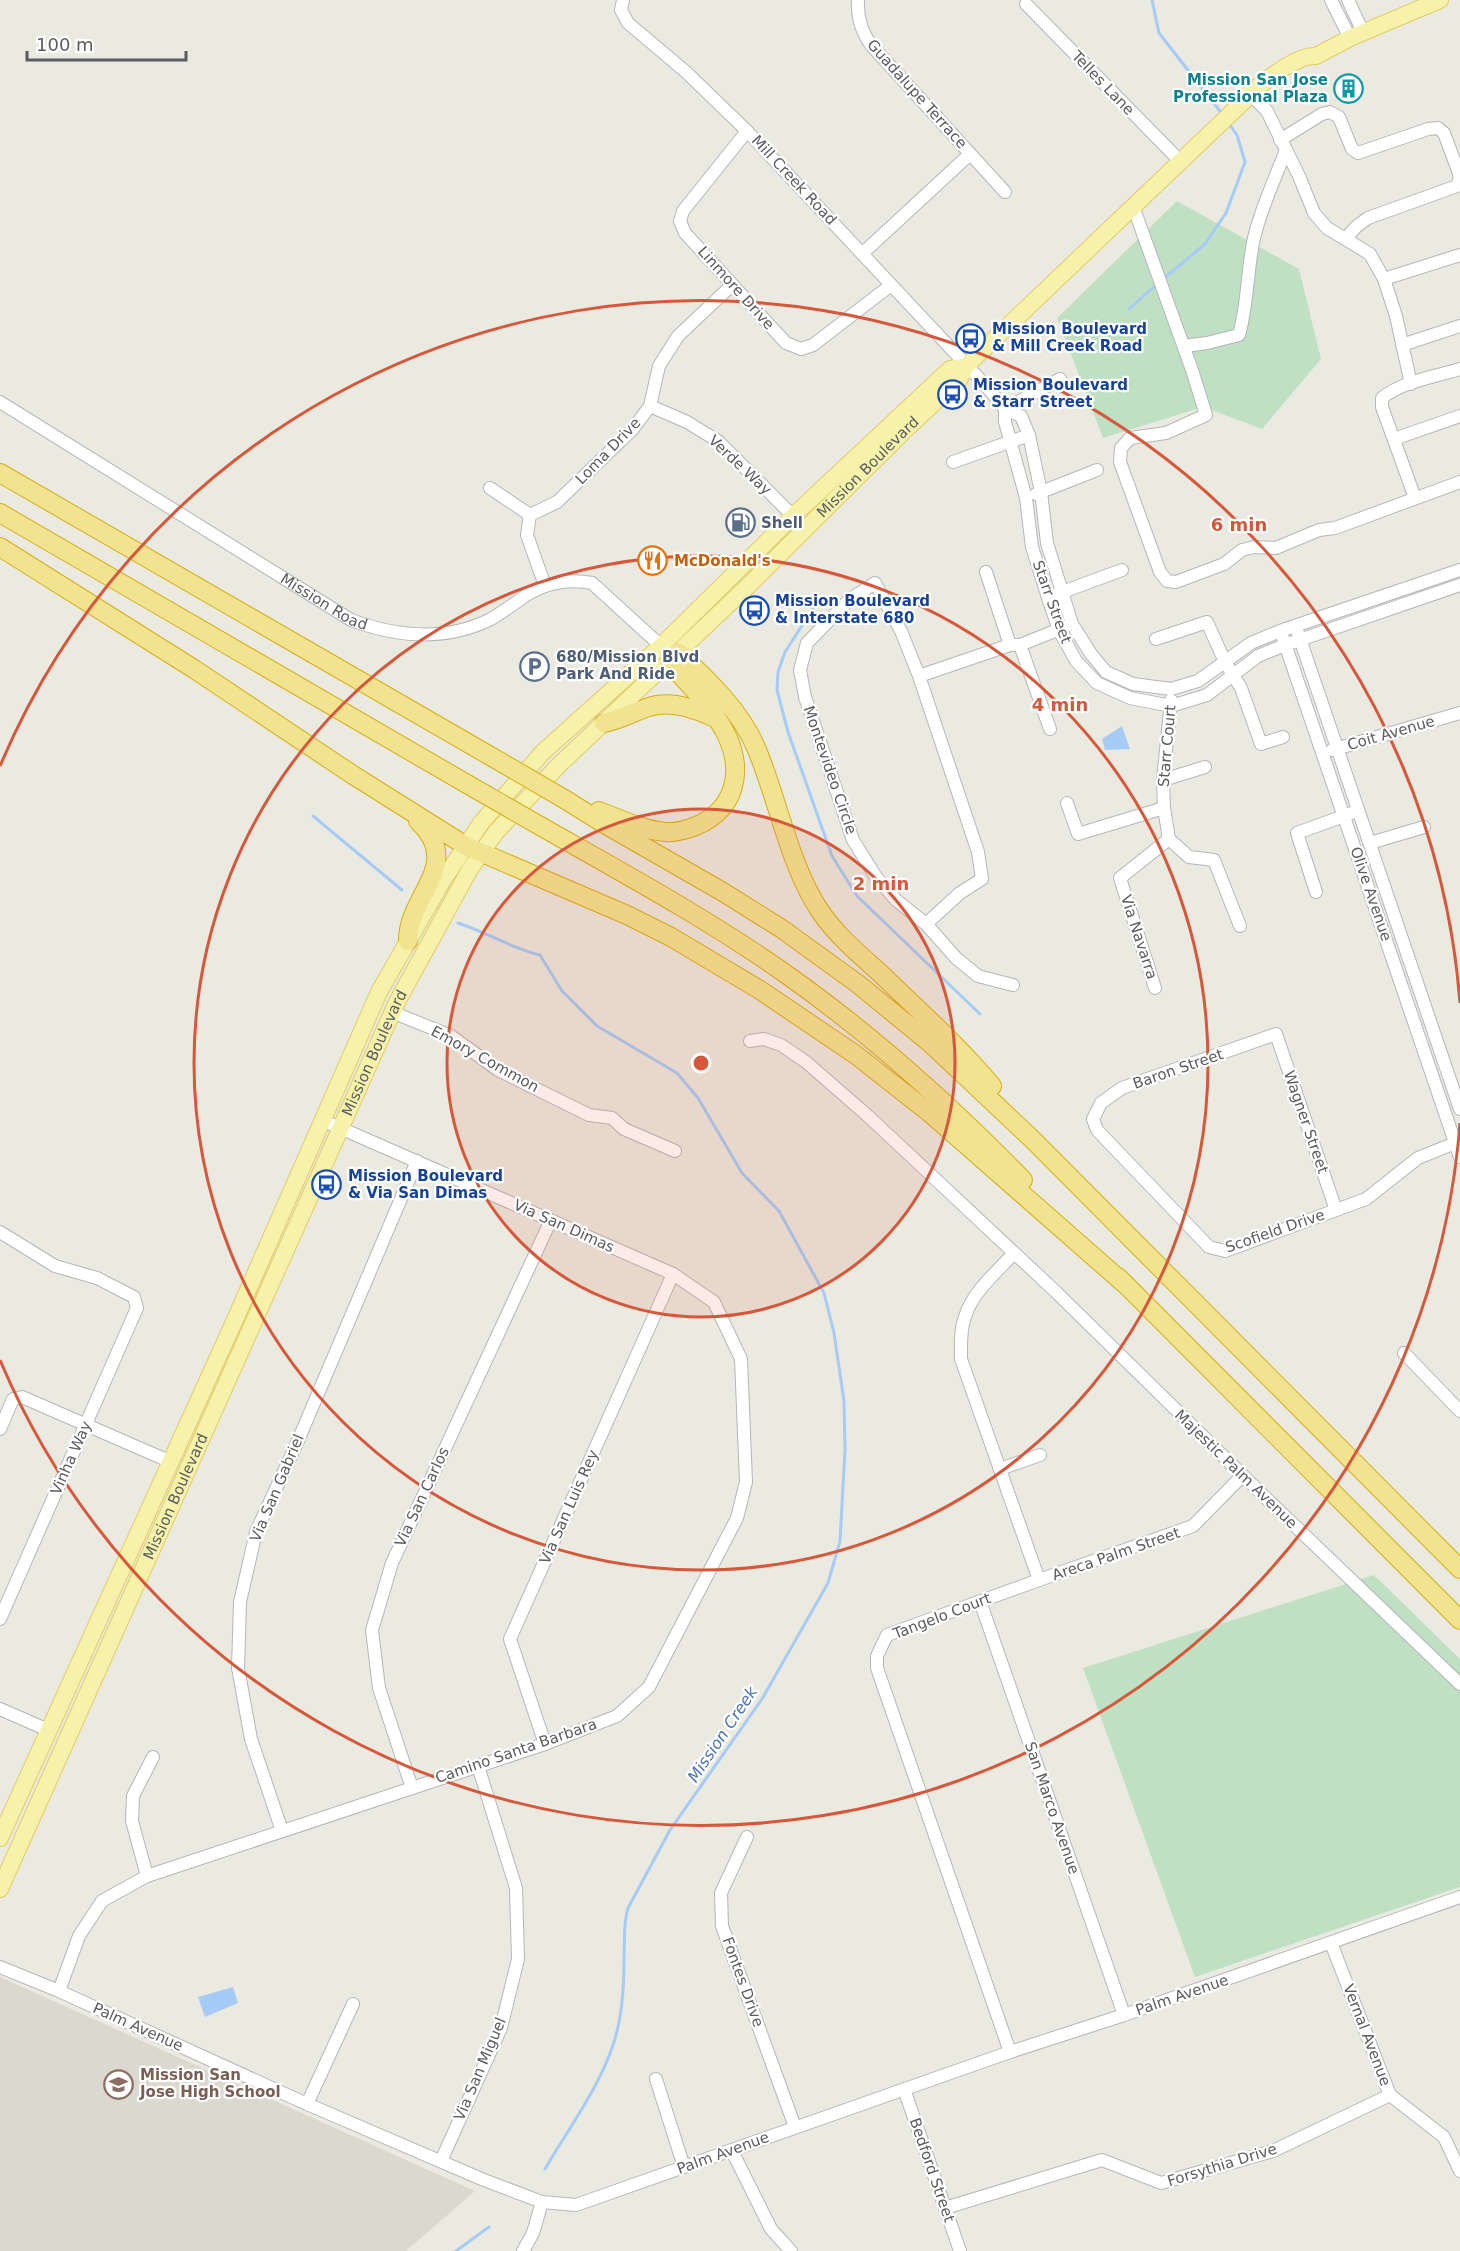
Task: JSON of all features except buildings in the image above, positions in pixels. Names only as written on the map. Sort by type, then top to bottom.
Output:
[{"type":"highway","points":[[0,472],[753,910],[839,970],[948,1058],[1065,1172],[1460,1569]]},
{"type":"highway","points":[[0,513],[725,934],[838,1012],[892,1056],[960,1118],[1460,1620]]},
{"type":"highway","points":[[0,547],[194,669],[399,804],[474,849],[627,915],[671,937],[751,984],[811,1023],[931,1114],[1127,1286]]},
{"type":"highway","points":[[566,800],[649,830],[666,832],[682,832],[712,818],[725,806],[734,786],[736,771],[733,750],[718,719],[669,653]]},
{"type":"highway","points":[[669,653],[730,706],[746,726],[758,750],[805,885],[820,911],[840,936],[960,1050],[1065,1172]]},
{"type":"highway","points":[[604,723],[619,720],[650,706],[666,704],[697,709],[718,719]]},
{"type":"highway","points":[[399,804],[430,834],[436,855],[434,874],[408,925],[408,941]]},
{"type":"main road","name":"Mission Boulevard","points":[[0,1889],[392,1012],[474,849],[481,823],[543,752],[669,653],[748,586],[903,432],[960,380],[966,366],[1216,125],[1245,102],[1246,96],[1285,68],[1440,0]]},
{"type":"main road","name":"Mission Boulevard","points":[[0,1838],[234,1322],[379,992],[408,941],[474,849],[496,832],[559,765],[604,723],[793,516],[950,369],[966,366]]},
{"type":"street","name":"Mill Creek Road","points":[[622,0],[621,10],[628,23],[686,72],[747,131],[966,366]]},
{"type":"street","name":"Guadalupe Terrace","points":[[858,0],[857,10],[862,31],[871,45],[1005,192]]},
{"type":"street","points":[[1331,0],[1357,35]]},
{"type":"street","points":[[1348,0],[1357,35]]},
{"type":"street","name":"Telles Lane","points":[[1026,4],[1180,161]]},
{"type":"street","points":[[1245,102],[1267,111],[1299,176],[1314,213],[1327,228],[1370,254],[1384,279],[1396,316],[1411,384]]},
{"type":"street","points":[[1184,346],[1208,344],[1239,335],[1254,236],[1283,145],[1322,114],[1330,112],[1339,117],[1352,148],[1358,153],[1428,129],[1438,128],[1444,133],[1460,176],[1457,186],[1368,218],[1346,238]]},
{"type":"street","name":"Linmore Drive","points":[[747,131],[683,212],[680,221],[685,233],[786,343],[801,349],[813,345],[891,285]]},
{"type":"street","name":"Guadalupe Terrace","points":[[863,253],[970,154]]},
{"type":"street","points":[[1132,206],[1184,346],[1206,415],[1166,433],[1130,438],[1121,448],[1120,462],[1160,572],[1167,581],[1176,582],[1224,564],[1242,550],[1254,547],[1276,548],[1319,530],[1335,528],[1460,482]]},
{"type":"street","points":[[1384,279],[1460,255]]},
{"type":"street","name":"Loma Drive","points":[[530,515],[557,502],[632,430],[650,406],[659,366],[678,336],[732,285]]},
{"type":"street","points":[[1402,345],[1460,326]]},
{"type":"street","name":"Starr Street","points":[[966,366],[1005,409],[1021,417],[1029,435],[1041,492],[1047,543],[1072,624],[1091,654],[1106,672],[1133,684],[1172,689],[1198,681],[1251,643],[1460,570]]},
{"type":"street","points":[[1415,498],[1382,407],[1383,398],[1391,391],[1460,369]]},
{"type":"street","points":[[1005,409],[1060,380]]},
{"type":"street","name":"Mission Road","points":[[0,402],[336,612],[370,627],[410,635],[452,633],[494,618],[521,598],[545,586],[559,581],[577,580],[592,583],[669,653]]},
{"type":"street","name":"Verde Way","points":[[650,406],[687,422],[718,441],[793,516]]},
{"type":"street","name":"Starr Street","points":[[1005,409],[1005,422],[1026,498],[1032,547],[1059,630],[1076,661],[1097,683],[1130,698],[1171,706],[1207,695],[1258,656],[1300,639],[1460,585]]},
{"type":"street","points":[[1394,439],[1460,416]]},
{"type":"street","points":[[953,462],[1029,435]]},
{"type":"street","points":[[1026,498],[1097,470]]},
{"type":"street","points":[[490,488],[530,515],[527,535],[545,586]]},
{"type":"street","points":[[1048,598],[1122,570]]},
{"type":"street","points":[[986,572],[1050,729]]},
{"type":"street","name":"Montevideo Circle","points":[[875,583],[901,631],[919,676],[978,852],[982,879],[960,893],[926,924],[896,900],[876,877],[854,840],[805,697],[800,670],[807,644],[849,600],[875,583]]},
{"type":"street","points":[[1156,639],[1207,622],[1241,688],[1261,744],[1283,737]]},
{"type":"street","points":[[919,676],[1072,624]]},
{"type":"street","name":"Olive Avenue","points":[[1296,626],[1460,1109]]},
{"type":"street","name":"Olive Avenue","points":[[1280,631],[1457,1142],[1460,1157]]},
{"type":"street","name":"Starr Court","points":[[1169,838],[1164,808],[1163,780],[1172,689]]},
{"type":"street","name":"Coit Avenue","points":[[1323,752],[1460,713]]},
{"type":"street","points":[[1163,780],[1205,767]]},
{"type":"street","points":[[1067,803],[1078,834],[1164,808]]},
{"type":"street","points":[[1317,892],[1297,833],[1359,811]]},
{"type":"street","points":[[1370,843],[1424,827]]},
{"type":"street","points":[[1169,838],[1189,857],[1214,860],[1240,926]]},
{"type":"street","name":"Via Navarra","points":[[1155,988],[1120,878],[1169,838]]},
{"type":"street","points":[[926,924],[956,958],[978,976],[1013,986]]},
{"type":"street","name":"Emory Common","points":[[392,1012],[451,1036],[498,1070],[589,1115],[612,1118],[624,1129],[675,1151]]},
{"type":"street","name":"Baron Street","points":[[1093,1119],[1101,1102],[1122,1088],[1276,1034]]},
{"type":"street","name":"Wagner Street","points":[[1276,1034],[1336,1210]]},
{"type":"street","name":"Majestic Palm Avenue","points":[[750,1041],[764,1039],[781,1045],[806,1062],[868,1116],[1014,1252],[1242,1476],[1460,1684]]},
{"type":"street","name":"Scofield Drive","points":[[1093,1119],[1097,1130],[1209,1247],[1225,1251],[1366,1199],[1418,1158],[1457,1142]]},
{"type":"street","name":"Via San Dimas","points":[[322,1120],[673,1274]]},
{"type":"street","name":"Via San Gabriel","points":[[282,1831],[251,1739],[238,1668],[240,1602],[256,1532],[297,1443],[417,1161]]},
{"type":"street","name":"Via San Carlos","points":[[411,1788],[379,1688],[372,1630],[392,1563],[551,1220]]},
{"type":"street","name":"Vinha Way","points":[[0,1232],[55,1266],[97,1278],[134,1297],[137,1308],[0,1619]]},
{"type":"street","points":[[1014,1252],[972,1301],[964,1317],[961,1359],[1039,1580]]},
{"type":"street","name":"Camino Santa Barbara","points":[[59,1991],[80,1936],[102,1901],[147,1876],[545,1744],[618,1716],[649,1687],[737,1518],[747,1482],[741,1359],[714,1302],[673,1274]]},
{"type":"street","name":"Via San Luis Rey","points":[[545,1744],[510,1639],[673,1274]]},
{"type":"street","points":[[1404,1353],[1460,1411]]},
{"type":"street","points":[[0,1429],[13,1399],[22,1397],[169,1461]]},
{"type":"street","points":[[1000,1469],[1040,1455]]},
{"type":"street","name":"Areca Palm Street","points":[[1039,1580],[1193,1526],[1242,1476]]},
{"type":"street","name":"Tangelo Court","points":[[1010,2052],[877,1668],[877,1656],[887,1635],[1039,1580]]},
{"type":"street","name":"San Marco Avenue","points":[[980,1601],[1124,2015]]},
{"type":"street","points":[[0,1709],[48,1730]]},
{"type":"street","points":[[147,1876],[132,1821],[133,1797],[153,1757]]},
{"type":"street","name":"Via San Miguel","points":[[441,2161],[501,2028],[518,1959],[516,1888],[478,1766]]},
{"type":"street","name":"Fontes Drive","points":[[747,1838],[721,1893],[722,1926],[795,2127]]},
{"type":"street","name":"Palm Avenue","points":[[0,1967],[441,2161],[542,2202],[576,2205],[1460,1897]]},
{"type":"street","name":"Vernal Avenue","points":[[1331,1943],[1390,2096],[1444,2138],[1460,2171]]},
{"type":"street","points":[[307,2104],[353,2004]]},
{"type":"street","points":[[656,2079],[684,2167]]},
{"type":"street","name":"Bedford Street","points":[[904,2089],[960,2251]]},
{"type":"street","name":"Forsythia Drive","points":[[945,2208],[1102,2160],[1161,2183],[1274,2151],[1390,2096]]},
{"type":"street","points":[[732,2151],[771,2229],[791,2251]]},
{"type":"street","points":[[523,2251],[533,2233],[542,2202]]},
{"type":"shaded area","name":"Mission San Jose High School","points":[[0,1977],[475,2191],[406,2251],[0,2251]]},
{"type":"green space","points":[[1177,201],[1299,269],[1321,359],[1262,429],[1203,407],[1103,438],[1057,318]]},
{"type":"green space","points":[[1374,1575],[1460,1659],[1460,1887],[1195,1977],[1083,1668]]},
{"type":"water","points":[[1122,726],[1130,749],[1105,750],[1102,739]]},
{"type":"water","points":[[233,1987],[238,2003],[205,2017],[198,1997]]},
{"type":"waterway","points":[[1152,0],[1159,33],[1223,115]]},
{"type":"waterway","points":[[1162,280],[1205,244],[1226,213],[1245,162],[1237,135],[1228,122]]},
{"type":"waterway","points":[[1129,309],[1157,284]]},
{"type":"waterway","points":[[814,607],[785,652],[778,672],[777,690],[788,732],[832,856],[857,896],[980,1014]]},
{"type":"waterway","points":[[313,816],[402,890]]},
{"type":"waterway","name":"Mission Creek","points":[[458,923],[540,955],[562,991],[597,1026],[677,1073],[698,1098],[742,1173],[779,1211],[824,1293],[834,1333],[844,1401],[845,1450],[840,1541],[828,1583],[762,1699],[670,1830],[628,1908],[625,1926],[622,2001],[613,2046],[597,2082],[545,2169]]},
{"type":"waterway","name":"Mission Creek","points":[[456,2251],[489,2227]]},
{"type":"place","name":"Mission San Jose Professional Plaza","points":[[1349,89]]},
{"type":"place","name":"Mission Boulevard & Mill Creek Road","points":[[971,338]]},
{"type":"place","name":"Mission Boulevard & Starr Street","points":[[952,394]]},
{"type":"place","name":"Shell","points":[[740,523]]},
{"type":"place","name":"McDonald's","points":[[653,561]]},
{"type":"place","name":"Mission Boulevard & Interstate 680","points":[[754,610]]},
{"type":"place","name":"680/Mission Blvd Park And Ride","points":[[535,666]]},
{"type":"place","name":"Mission Boulevard & Via San Dimas","points":[[327,1185]]},
{"type":"place","name":"Mission San Jose High School","points":[[119,2084]]}]
